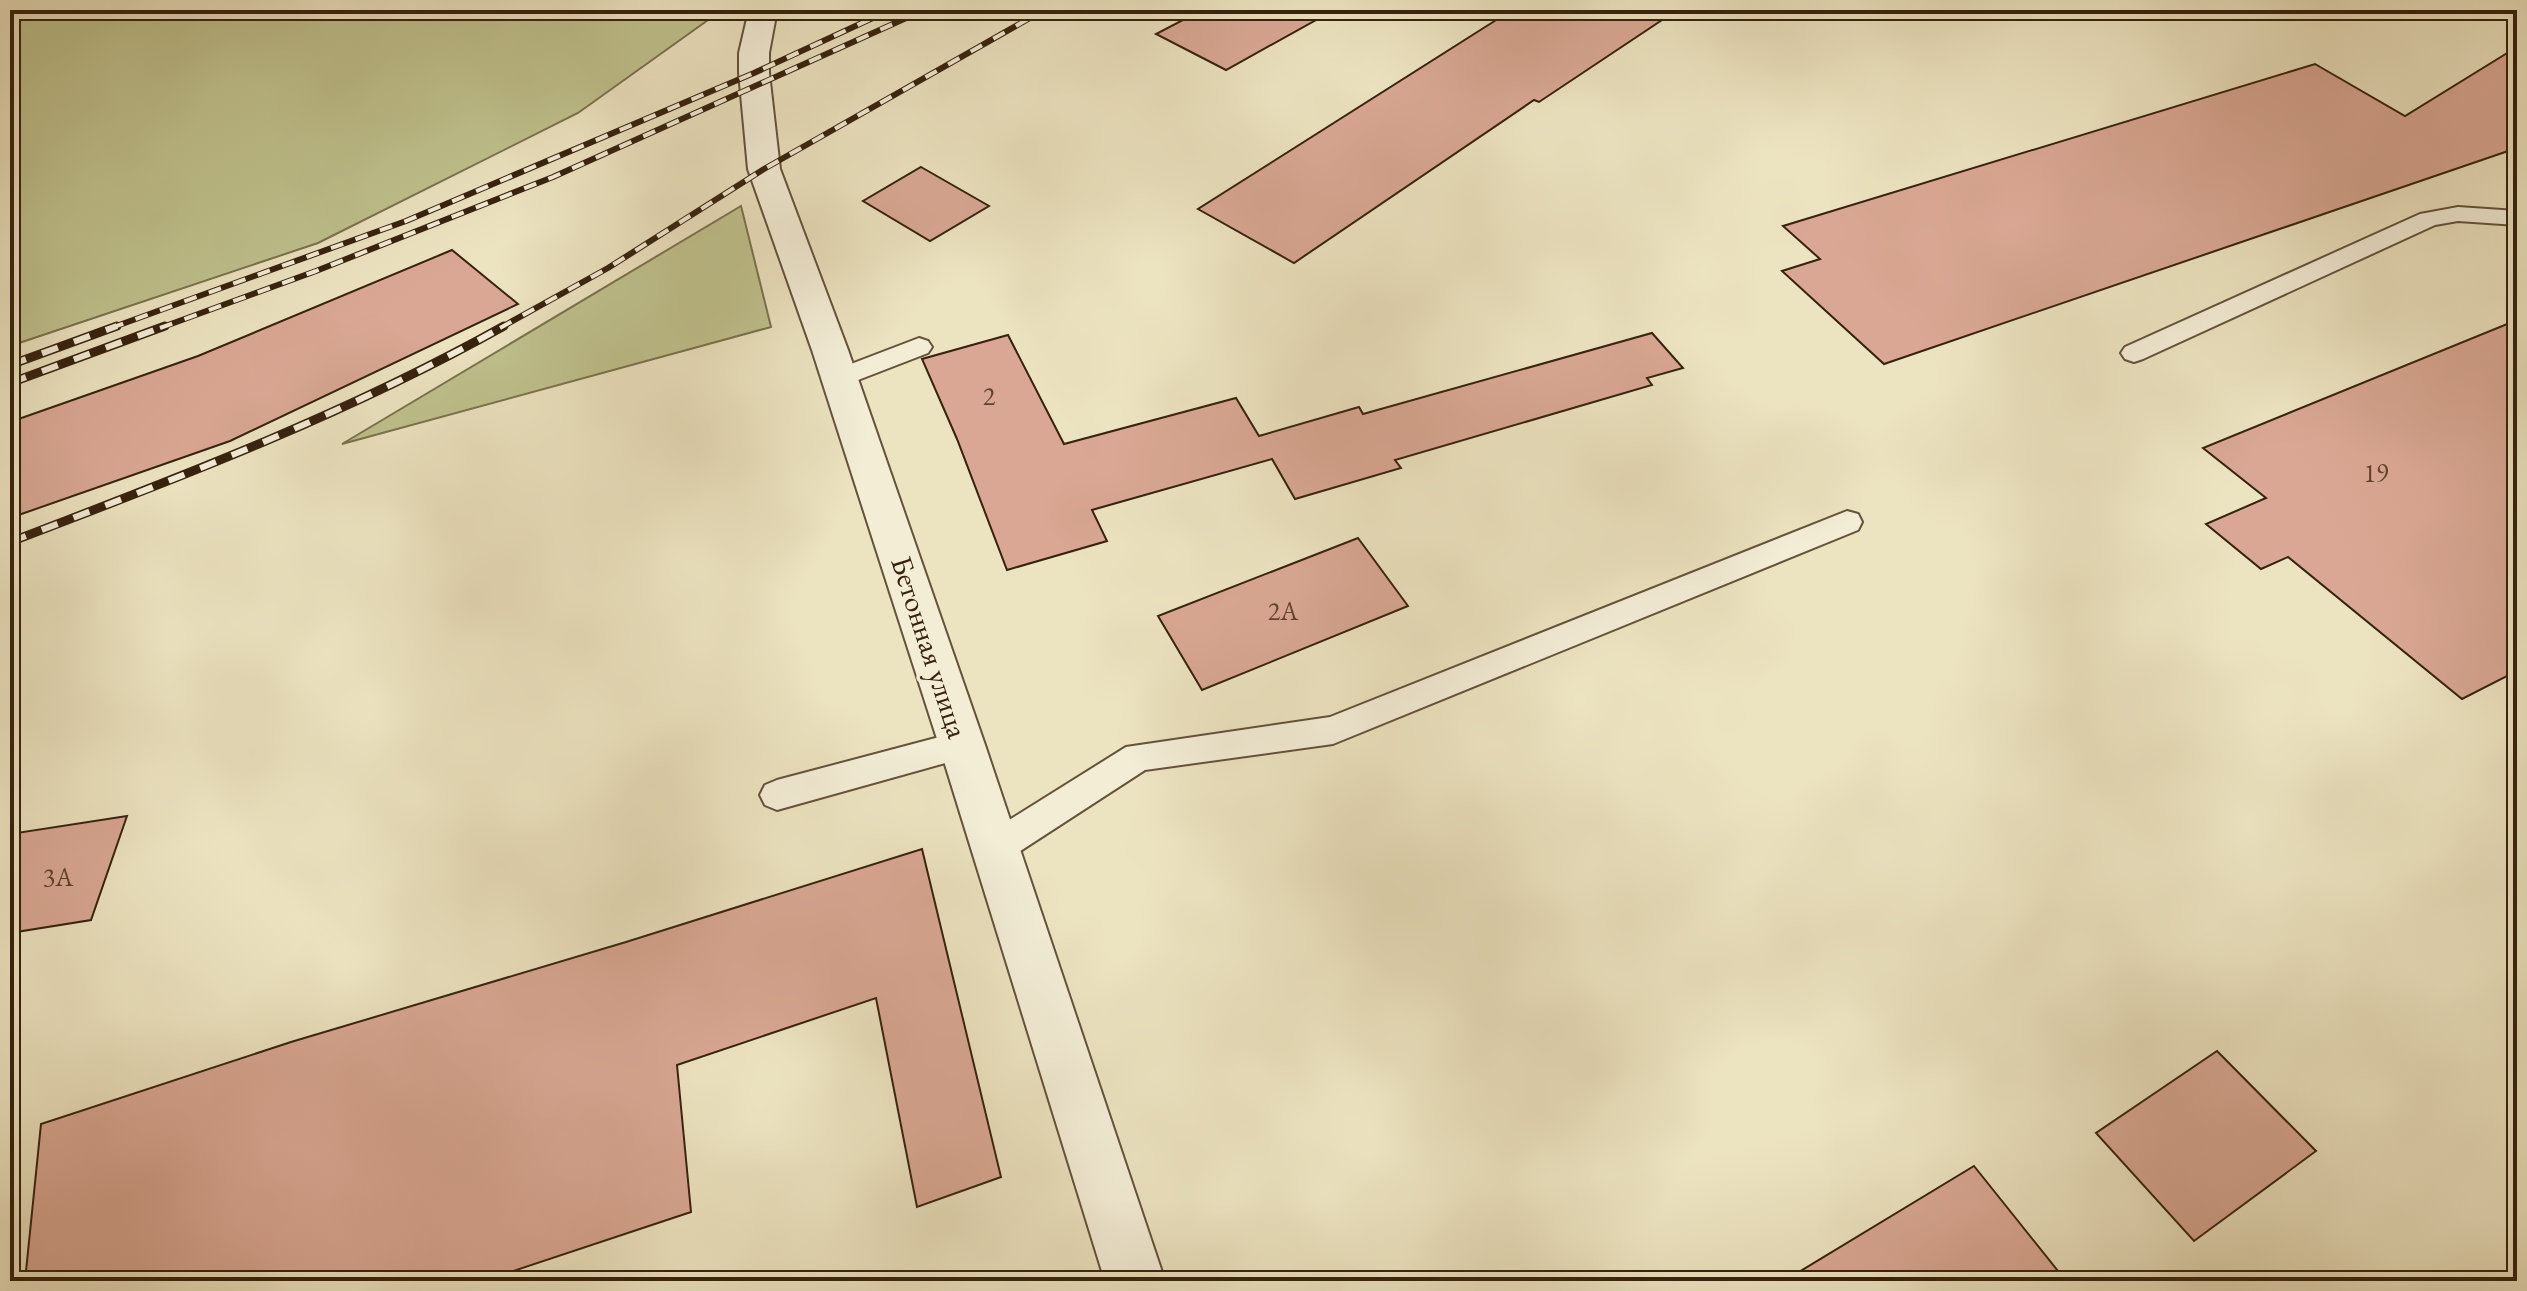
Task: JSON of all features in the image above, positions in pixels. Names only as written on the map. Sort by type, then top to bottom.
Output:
[{"type":"street","name":"Бетонная улица","points":[[763,10],[754,53],[754,73],[764,169],[840,378],[1135,1281]]},
{"type":"lane","points":[[2134,353],[2429,219],[2458,214],[2517,218]]},
{"type":"lane","points":[[840,378],[919,347]]},
{"type":"lane","points":[[995,848],[1031,828],[1138,757],[1333,730],[1847,522]]},
{"type":"lane","points":[[777,795],[962,745]]},
{"type":"green space","points":[[10,10],[722,10],[578,113],[318,243],[10,346]]},
{"type":"green space","points":[[741,206],[771,327],[342,444]]},
{"type":"building","points":[[1202,10],[1334,10],[1226,70],[1156,34]]},
{"type":"building","points":[[1512,10],[1677,10],[1539,102],[1534,100],[1294,263],[1198,209]]},
{"type":"building","points":[[2517,47],[2517,148],[1884,364],[1782,271],[1820,259],[1783,226],[2315,64],[2405,116]]},
{"type":"building","points":[[921,167],[989,206],[930,241],[863,201]]},
{"type":"building","points":[[452,250],[518,304],[230,441],[10,518],[10,422],[198,356]]},
{"type":"building","points":[[2517,320],[2517,671],[2462,699],[2288,557],[2261,569],[2206,524],[2266,498],[2203,448]]},
{"type":"building","points":[[1652,333],[1683,368],[1647,378],[1652,385],[1395,460],[1401,468],[1295,499],[1272,459],[1092,510],[1107,541],[1007,570],[957,439],[922,359],[1008,335],[1064,444],[1236,398],[1259,436],[1359,407],[1363,414]]},
{"type":"building","points":[[1358,538],[1408,606],[1202,690],[1158,616]]},
{"type":"building","points":[[127,816],[91,920],[10,933],[10,834]]},
{"type":"building","points":[[922,849],[1001,1177],[917,1207],[876,998],[677,1065],[691,1212],[483,1281],[25,1281],[41,1124],[291,1042]]},
{"type":"building","points":[[2217,1051],[2316,1151],[2194,1241],[2096,1133]]},
{"type":"building","points":[[1974,1166],[2066,1281],[1784,1281]]},
{"type":"railway","points":[[111,328],[406,221],[754,73],[890,10]]},
{"type":"railway","points":[[160,328],[316,271],[553,177],[924,10]]},
{"type":"railway","points":[[500,328],[608,268],[764,169],[1044,10]]},
{"type":"railway","points":[[10,365],[117,326]]},
{"type":"railway","points":[[10,383],[165,326]]},
{"type":"railway","points":[[10,542],[199,469],[323,416],[504,326]]}]
